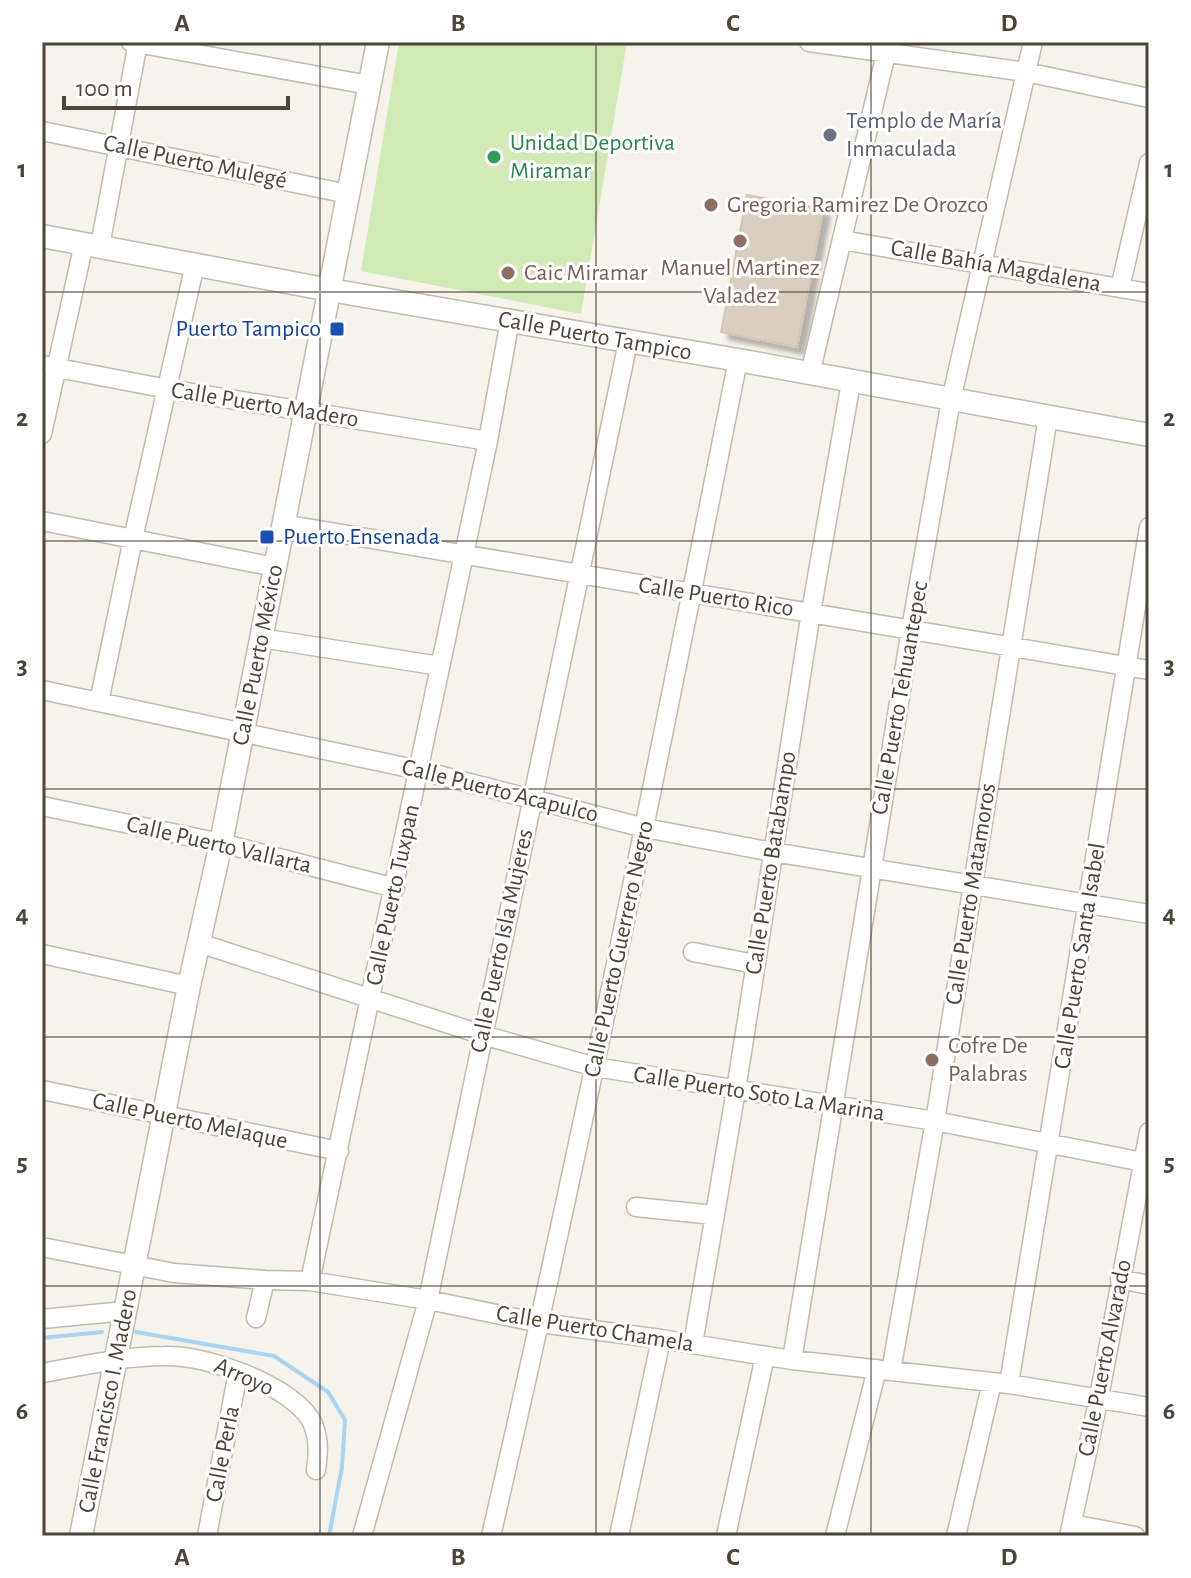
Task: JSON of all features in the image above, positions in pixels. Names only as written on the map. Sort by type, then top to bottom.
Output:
[{"type":"street","points":[[42,434],[49,366],[92,245],[119,146],[136,42],[369,85]]},
{"type":"street","name":"Calle Puerto México","points":[[135,1267],[378,42]]},
{"type":"street","points":[[809,42],[888,48],[1149,98]]},
{"type":"street","name":"Calle Puerto Tehuantepec","points":[[792,1360],[951,400],[1033,42]]},
{"type":"street","points":[[810,374],[888,48]]},
{"type":"street","name":"Calle Puerto Mulegé","points":[[42,131],[348,194]]},
{"type":"street","points":[[1120,288],[1149,163]]},
{"type":"street","name":"Calle Puerto Tampico","points":[[43,234],[330,290],[1149,435]]},
{"type":"street","name":"Calle Bahía Magdalena","points":[[842,240],[1149,293]]},
{"type":"street","points":[[99,702],[195,264]]},
{"type":"street","name":"Calle Puerto Tuxpan","points":[[310,1281],[395,888],[488,441],[510,320]]},
{"type":"street","name":"Calle Puerto Isla Mujeres","points":[[362,1536],[428,1300],[628,342]]},
{"type":"street","name":"Calle Puerto Guerrero Negro","points":[[491,1536],[595,1067],[738,360]]},
{"type":"street","name":"Calle Puerto Madero","points":[[49,366],[168,389],[488,441]]},
{"type":"street","name":"Calle Puerto Batabampo","points":[[693,1344],[851,382]]},
{"type":"street","name":"Calle Puerto Matamoros","points":[[835,1536],[884,1370],[935,1121],[1048,417]]},
{"type":"street","points":[[42,521],[275,567]]},
{"type":"street","name":"Calle Puerto Rico","points":[[283,524],[1149,670]]},
{"type":"street","name":"Calle Puerto Santa Isabel","points":[[956,1536],[1001,1383],[1050,1142],[1149,527]]},
{"type":"street","points":[[261,638],[440,666]]},
{"type":"street","name":"Calle Puerto Acapulco","points":[[42,690],[419,770],[645,828],[1149,914]]},
{"type":"street","name":"Calle Puerto Vallarta","points":[[42,806],[221,843],[395,888]]},
{"type":"street","name":"Calle Puerto Soto La Marina","points":[[199,943],[483,1035],[595,1067],[935,1121],[1143,1162]]},
{"type":"street","points":[[693,952],[755,964]]},
{"type":"street","points":[[42,954],[189,986]]},
{"type":"street","name":"Calle Puerto Melaque","points":[[42,1090],[339,1151]]},
{"type":"street","name":"Calle Puerto Alvarado","points":[[1070,1530],[1099,1397],[1149,1132]]},
{"type":"street","points":[[636,1207],[714,1215]]},
{"type":"street","name":"Calle Puerto Chamela","points":[[42,1247],[174,1273],[310,1281],[428,1300],[540,1323],[792,1360],[1001,1383],[1149,1407]]},
{"type":"street","name":"Calle Francisco I. Madero","points":[[81,1536],[135,1267]]},
{"type":"street","points":[[1120,1279],[1149,1285]]},
{"type":"street","points":[[256,1318],[265,1280]]},
{"type":"street","points":[[42,1319],[125,1311]]},
{"type":"street","points":[[619,1536],[661,1339]]},
{"type":"street","name":"Arroyo","points":[[42,1373],[115,1360],[166,1356],[204,1360],[238,1372],[279,1391],[306,1412],[317,1435],[319,1452],[316,1470]]},
{"type":"street","points":[[726,1536],[765,1356]]},
{"type":"street","name":"Calle Perla","points":[[207,1536],[238,1372]]},
{"type":"street","points":[[1070,1530],[1135,1536]]},
{"type":"green space","name":"Unidad Deportiva Miramar","points":[[399,42],[627,42],[581,314],[361,271]]},
{"type":"building","points":[[747,195],[823,209],[797,347],[721,332]]},
{"type":"waterway","points":[[42,1338],[102,1332]]},
{"type":"waterway","points":[[136,1332],[274,1356],[328,1392],[345,1420],[342,1467],[329,1536]]},
{"type":"place","name":"Templo de María Inmaculada","points":[[830,135]]},
{"type":"place","name":"Unidad Deportiva Miramar","points":[[494,157]]},
{"type":"place","name":"Gregoria Ramirez De Orozco","points":[[711,205]]},
{"type":"place","name":"Manuel Martinez Valadez","points":[[740,241]]},
{"type":"place","name":"Caic Miramar","points":[[508,273]]},
{"type":"place","name":"Puerto Tampico","points":[[337,329]]},
{"type":"place","name":"Puerto Ensenada","points":[[267,537]]},
{"type":"place","name":"Cofre De Palabras","points":[[932,1060]]}]
